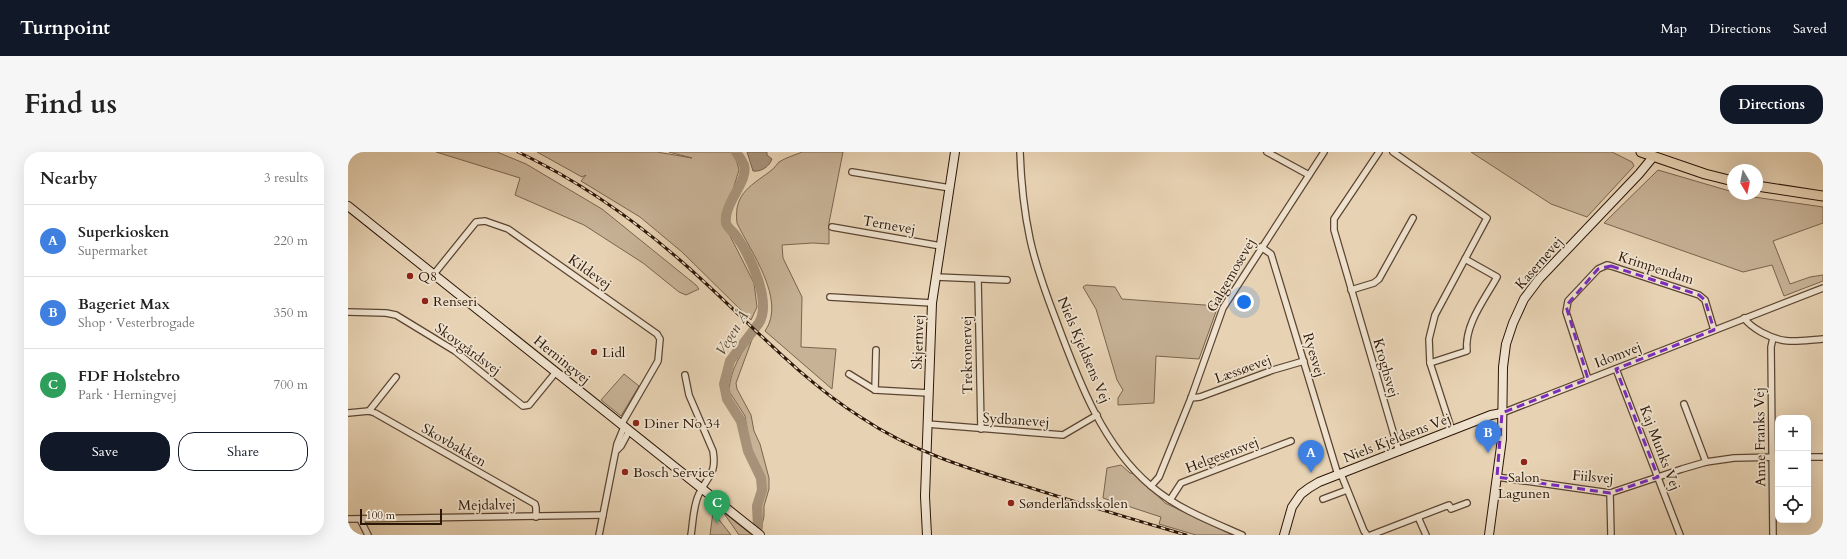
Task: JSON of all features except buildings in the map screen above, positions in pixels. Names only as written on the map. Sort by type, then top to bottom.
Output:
[{"type":"main road","points":[[1641,152],[1654,154],[1727,179]]},
{"type":"main road","points":[[1763,187],[1823,196]]},
{"type":"street","name":"Skjernvej","points":[[927,535],[925,496],[932,303],[955,152]]},
{"type":"street","name":"Niels Kjeldsens Vej","points":[[1020,152],[1022,181],[1030,240],[1044,288],[1074,367],[1097,415],[1122,455],[1151,486],[1170,500],[1242,535]]},
{"type":"street","points":[[1267,152],[1309,175]]},
{"type":"street","name":"Galgemosevej","points":[[1151,486],[1159,477],[1191,398],[1223,308],[1261,247],[1324,152]]},
{"type":"street","name":"Kroghsvej","points":[[1379,152],[1334,219],[1334,230],[1399,452]]},
{"type":"street","points":[[1393,152],[1487,218],[1435,314],[1431,327],[1429,350],[1430,362],[1452,431]]},
{"type":"street","name":"Kasernevej","points":[[1489,535],[1502,439],[1503,367],[1506,344],[1513,323],[1524,299],[1539,279],[1639,174],[1654,154]]},
{"type":"street","points":[[852,172],[950,188]]},
{"type":"street","name":"Herningvej","points":[[348,206],[760,535]]},
{"type":"street","points":[[1351,290],[1374,283],[1379,279],[1414,218]]},
{"type":"street","name":"Kildevej","points":[[434,274],[476,222],[485,221],[508,229],[657,334],[660,339],[658,361],[624,427]]},
{"type":"street","name":"Ternevej","points":[[832,227],[941,246]]},
{"type":"street","name":"Ryesvej","points":[[1261,247],[1271,254],[1339,474],[1367,535]]},
{"type":"street","points":[[1430,362],[1467,352],[1466,343],[1470,326],[1497,277],[1465,259]]},
{"type":"street","name":"Krimpendam","points":[[1588,380],[1566,312],[1566,306],[1568,301],[1598,269],[1603,266],[1611,266],[1699,295],[1705,300],[1714,330]]},
{"type":"street","points":[[936,277],[1007,280]]},
{"type":"street","name":"Trekronervej","points":[[978,279],[981,429]]},
{"type":"street","name":"Idomvej","points":[[1502,413],[1823,288]]},
{"type":"street","points":[[830,297],[932,303]]},
{"type":"street","name":"Skovgårdsvej","points":[[348,312],[386,313],[396,315],[455,351],[523,406],[529,405],[556,372]]},
{"type":"street","points":[[1744,318],[1749,325],[1783,342],[1823,340]]},
{"type":"street","name":"Anne Franks Vej","points":[[1773,338],[1771,347],[1775,457],[1773,535]]},
{"type":"street","points":[[875,390],[876,350]]},
{"type":"street","name":"Læssøevej","points":[[1191,398],[1200,397],[1273,370],[1304,361]]},
{"type":"street","name":"Kaj Munks Vej","points":[[1616,369],[1680,535]]},
{"type":"street","points":[[685,374],[689,394],[713,451],[714,460],[710,477],[697,500],[691,535]]},
{"type":"street","points":[[849,374],[875,390],[929,393]]},
{"type":"street","points":[[348,413],[369,411],[372,404],[396,378]]},
{"type":"street","points":[[1684,404],[1706,462]]},
{"type":"street","name":"Skovbakken","points":[[369,411],[535,504],[536,517]]},
{"type":"street","name":"Niels Kjeldsens Vej","points":[[1284,535],[1292,508],[1301,494],[1319,482],[1490,416],[1502,413]]},
{"type":"street","name":"Sydbanevej","points":[[927,424],[1063,435],[1097,415]]},
{"type":"street","points":[[599,535],[617,450],[621,446],[624,427]]},
{"type":"street","name":"Helgesensvej","points":[[1170,500],[1181,483],[1291,441]]},
{"type":"street","name":"Fiilsvej","points":[[1497,477],[1610,493],[1706,462],[1734,458],[1775,457]]},
{"type":"street","points":[[1811,457],[1823,457]]},
{"type":"street","points":[[1323,499],[1347,490]]},
{"type":"street","points":[[1610,493],[1611,535]]},
{"type":"street","points":[[1371,535],[1449,505],[1451,509],[1467,503]]},
{"type":"street","name":"Mejdalvej","points":[[348,519],[603,515]]},
{"type":"street","points":[[1418,516],[1426,535]]},
{"type":"street","points":[[360,519],[368,535]]},
{"type":"highlighted area","points":[[1611,266],[1699,295],[1705,300],[1714,330],[1616,369],[1658,477],[1610,493],[1497,477],[1502,413],[1588,379],[1566,306],[1598,269]]},
{"type":"shaded area","points":[[436,152],[497,152],[526,164],[602,209],[699,289],[686,295],[679,292],[643,263],[584,225],[515,195],[520,178]]},
{"type":"shaded area","points":[[537,152],[657,152],[692,158],[669,152],[732,152],[739,170],[723,222],[754,283],[757,307],[751,320],[682,252],[640,217],[581,181],[586,175],[582,177]]},
{"type":"shaded area","points":[[747,152],[767,152],[767,155],[772,159],[764,168],[759,171],[753,171]]},
{"type":"shaded area","points":[[802,152],[843,152],[829,223],[829,244],[813,243],[782,245],[783,258],[802,297],[801,347],[836,349],[832,389],[765,331],[771,319],[772,305],[769,291],[757,261],[737,223],[738,204],[746,190],[773,169],[779,162]]},
{"type":"shaded area","points":[[1471,152],[1612,152],[1632,162],[1634,166],[1587,217],[1551,204]]},
{"type":"shaded area","points":[[1658,170],[1727,190],[1727,200],[1763,200],[1763,198],[1823,207],[1823,223],[1773,241],[1790,284],[1810,277],[1823,275],[1823,281],[1784,296],[1772,265],[1743,272],[1604,223]]},
{"type":"shaded area","points":[[1086,285],[1115,287],[1122,299],[1218,306],[1199,359],[1156,356],[1154,403],[1118,405],[1118,398],[1123,390],[1117,380],[1096,309],[1083,287]]},
{"type":"shaded area","points":[[754,334],[736,383],[737,389],[751,415],[754,431],[760,444],[769,478],[769,489],[764,506],[764,516],[761,530],[761,505],[766,489],[764,476],[750,447],[745,416],[729,391],[734,368]]},
{"type":"shaded area","points":[[624,374],[639,386],[621,416],[601,400]]},
{"type":"shaded area","points":[[1121,465],[1130,473],[1135,474],[1165,503],[1233,535],[1196,535],[1159,524],[1161,517],[1103,498],[1107,468]]},
{"type":"shaded area","points":[[713,512],[731,535],[710,535]]},
{"type":"shaded area","points":[[723,512],[752,535],[739,535]]},
{"type":"waterway","name":"Vegen Å","points":[[736,152],[744,165],[745,171],[740,185],[728,208],[726,223],[736,235],[748,255],[758,279],[763,303],[759,323],[730,361],[724,384],[727,399],[741,421],[748,451],[761,478],[762,490],[757,506],[758,527],[754,535]]},
{"type":"railway","points":[[518,152],[583,187],[643,230],[681,261],[813,383],[881,430],[920,450],[962,466],[1065,499],[1186,535]]},
{"type":"place","name":"Q8","points":[[410,276]]},
{"type":"place","name":"Renseri","points":[[425,301]]},
{"type":"place","name":"Lidl","points":[[594,352]]},
{"type":"place","name":"Diner No 34","points":[[636,423]]},
{"type":"place","name":"Bageriet Max","points":[[1488,453]]},
{"type":"place","name":"Salon Lagunen","points":[[1524,462]]},
{"type":"place","name":"Bosch Service","points":[[625,472]]},
{"type":"place","name":"Superkiosken","points":[[1311,473]]},
{"type":"place","name":"Sønderlandsskolen","points":[[1011,503]]},
{"type":"place","name":"FDF Holstebro","points":[[717,523]]}]
